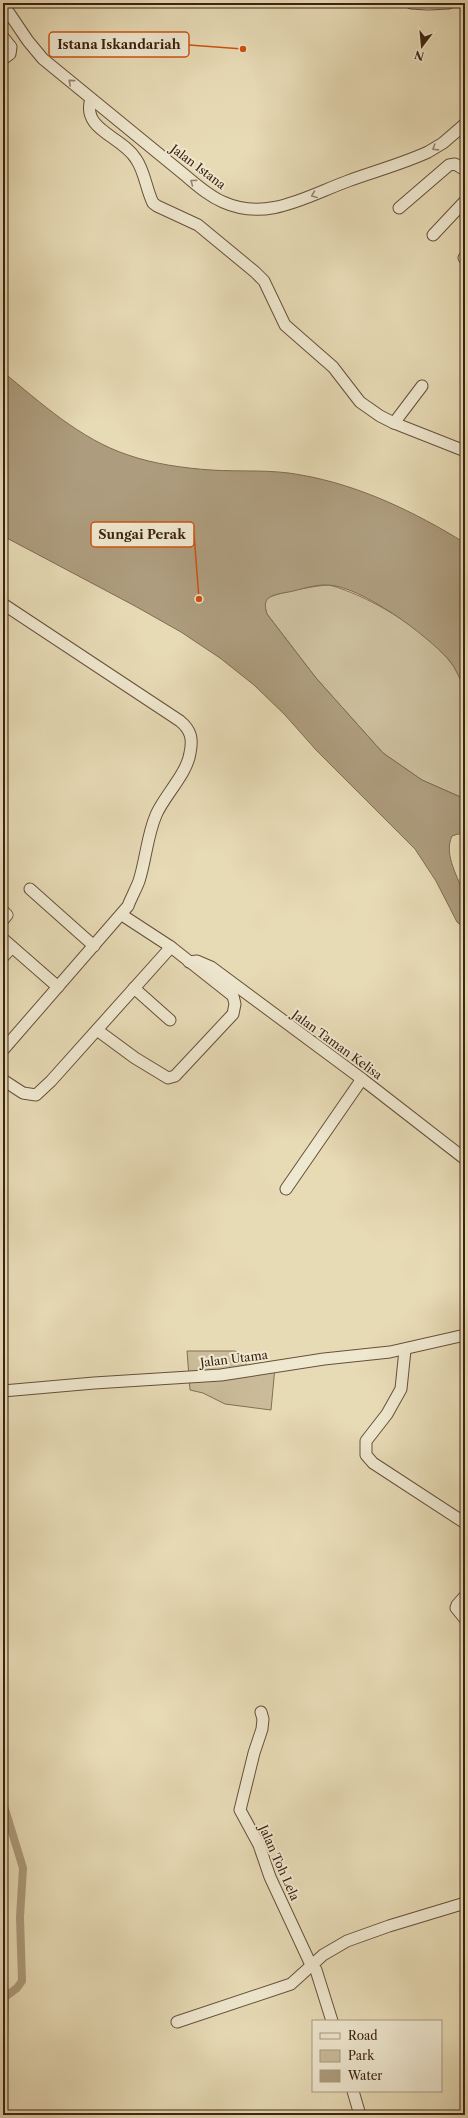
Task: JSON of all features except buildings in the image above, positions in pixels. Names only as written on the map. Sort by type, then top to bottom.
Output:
[{"type":"street","points":[[411,3],[449,3]]},
{"type":"street","name":"Jalan Istana","points":[[3,4],[28,41],[43,59],[208,194],[237,207],[265,210],[280,208],[348,181],[412,160],[443,143],[465,124]]},
{"type":"street","points":[[3,37],[11,47],[10,54],[3,59]]},
{"type":"street","points":[[91,99],[88,108],[91,119],[136,158],[153,203],[198,225],[255,272],[264,281],[285,325],[333,368],[360,402],[380,416],[394,423],[465,451]]},
{"type":"street","points":[[399,208],[449,165],[455,164],[465,170]]},
{"type":"street","points":[[433,235],[465,201]]},
{"type":"street","points":[[394,423],[422,386]]},
{"type":"street","points":[[3,604],[180,721],[188,727],[191,734],[190,756],[157,813],[151,827],[139,882],[122,914],[3,1050]]},
{"type":"street","points":[[30,889],[94,946]]},
{"type":"street","points":[[3,911],[8,915],[3,920]]},
{"type":"street","points":[[97,1030],[159,1074],[168,1078],[175,1076],[233,1014],[235,1004],[233,996],[171,947],[122,914]]},
{"type":"street","points":[[3,939],[58,987]]},
{"type":"street","points":[[3,957],[12,947]]},
{"type":"street","points":[[3,1080],[23,1093],[36,1095],[52,1082],[171,947]]},
{"type":"street","name":"Jalan Taman Kelisa","points":[[189,962],[197,961],[211,967],[362,1079],[465,1159]]},
{"type":"street","points":[[134,988],[170,1020]]},
{"type":"street","points":[[286,1189],[362,1079]]},
{"type":"street","name":"Jalan Utama","points":[[3,1391],[94,1382],[221,1374],[324,1359],[405,1350],[465,1335]]},
{"type":"street","points":[[405,1350],[401,1389],[387,1414],[366,1441],[366,1455],[373,1463],[465,1524]]},
{"type":"street","points":[[465,1596],[456,1608],[465,1619]]},
{"type":"street","name":"Jalan Toh Lela","points":[[260,1712],[263,1719],[262,1729],[254,1753],[240,1810],[259,1844],[270,1877],[311,1965],[316,1970],[332,2020]]},
{"type":"street","points":[[177,2022],[291,1984],[332,1948],[347,1941],[389,1926],[465,1903]]},
{"type":"street","points":[[352,2092],[360,2115]]},
{"type":"green space","points":[[329,585],[367,599],[408,624],[428,639],[444,655],[457,672],[465,689],[466,696],[465,799],[422,780],[383,753],[316,678],[267,614],[265,602],[271,597],[296,590]]},
{"type":"green space","points":[[187,1351],[235,1351],[243,1356],[248,1369],[275,1367],[271,1410],[225,1404],[203,1393],[190,1390]]},
{"type":"water","points":[[3,372],[77,430],[110,448],[128,455],[148,461],[179,467],[211,470],[290,473],[344,485],[406,510],[465,543],[465,689],[456,670],[449,660],[425,638],[393,614],[358,594],[342,587],[328,585],[317,586],[274,595],[266,601],[265,604],[267,614],[316,678],[383,753],[422,780],[465,799],[465,834],[452,836],[449,851],[465,899],[465,929],[457,922],[436,881],[415,849],[317,751],[285,715],[254,685],[220,658],[181,632],[3,536]]},
{"type":"waterway","points":[[3,2092],[5,1997],[17,1988],[22,1981],[20,1917],[23,1868],[4,1806]]},
{"type":"place","name":"Istana Iskandariah","points":[[243,49]]},
{"type":"place","name":"Sungai Perak","points":[[199,599]]}]
